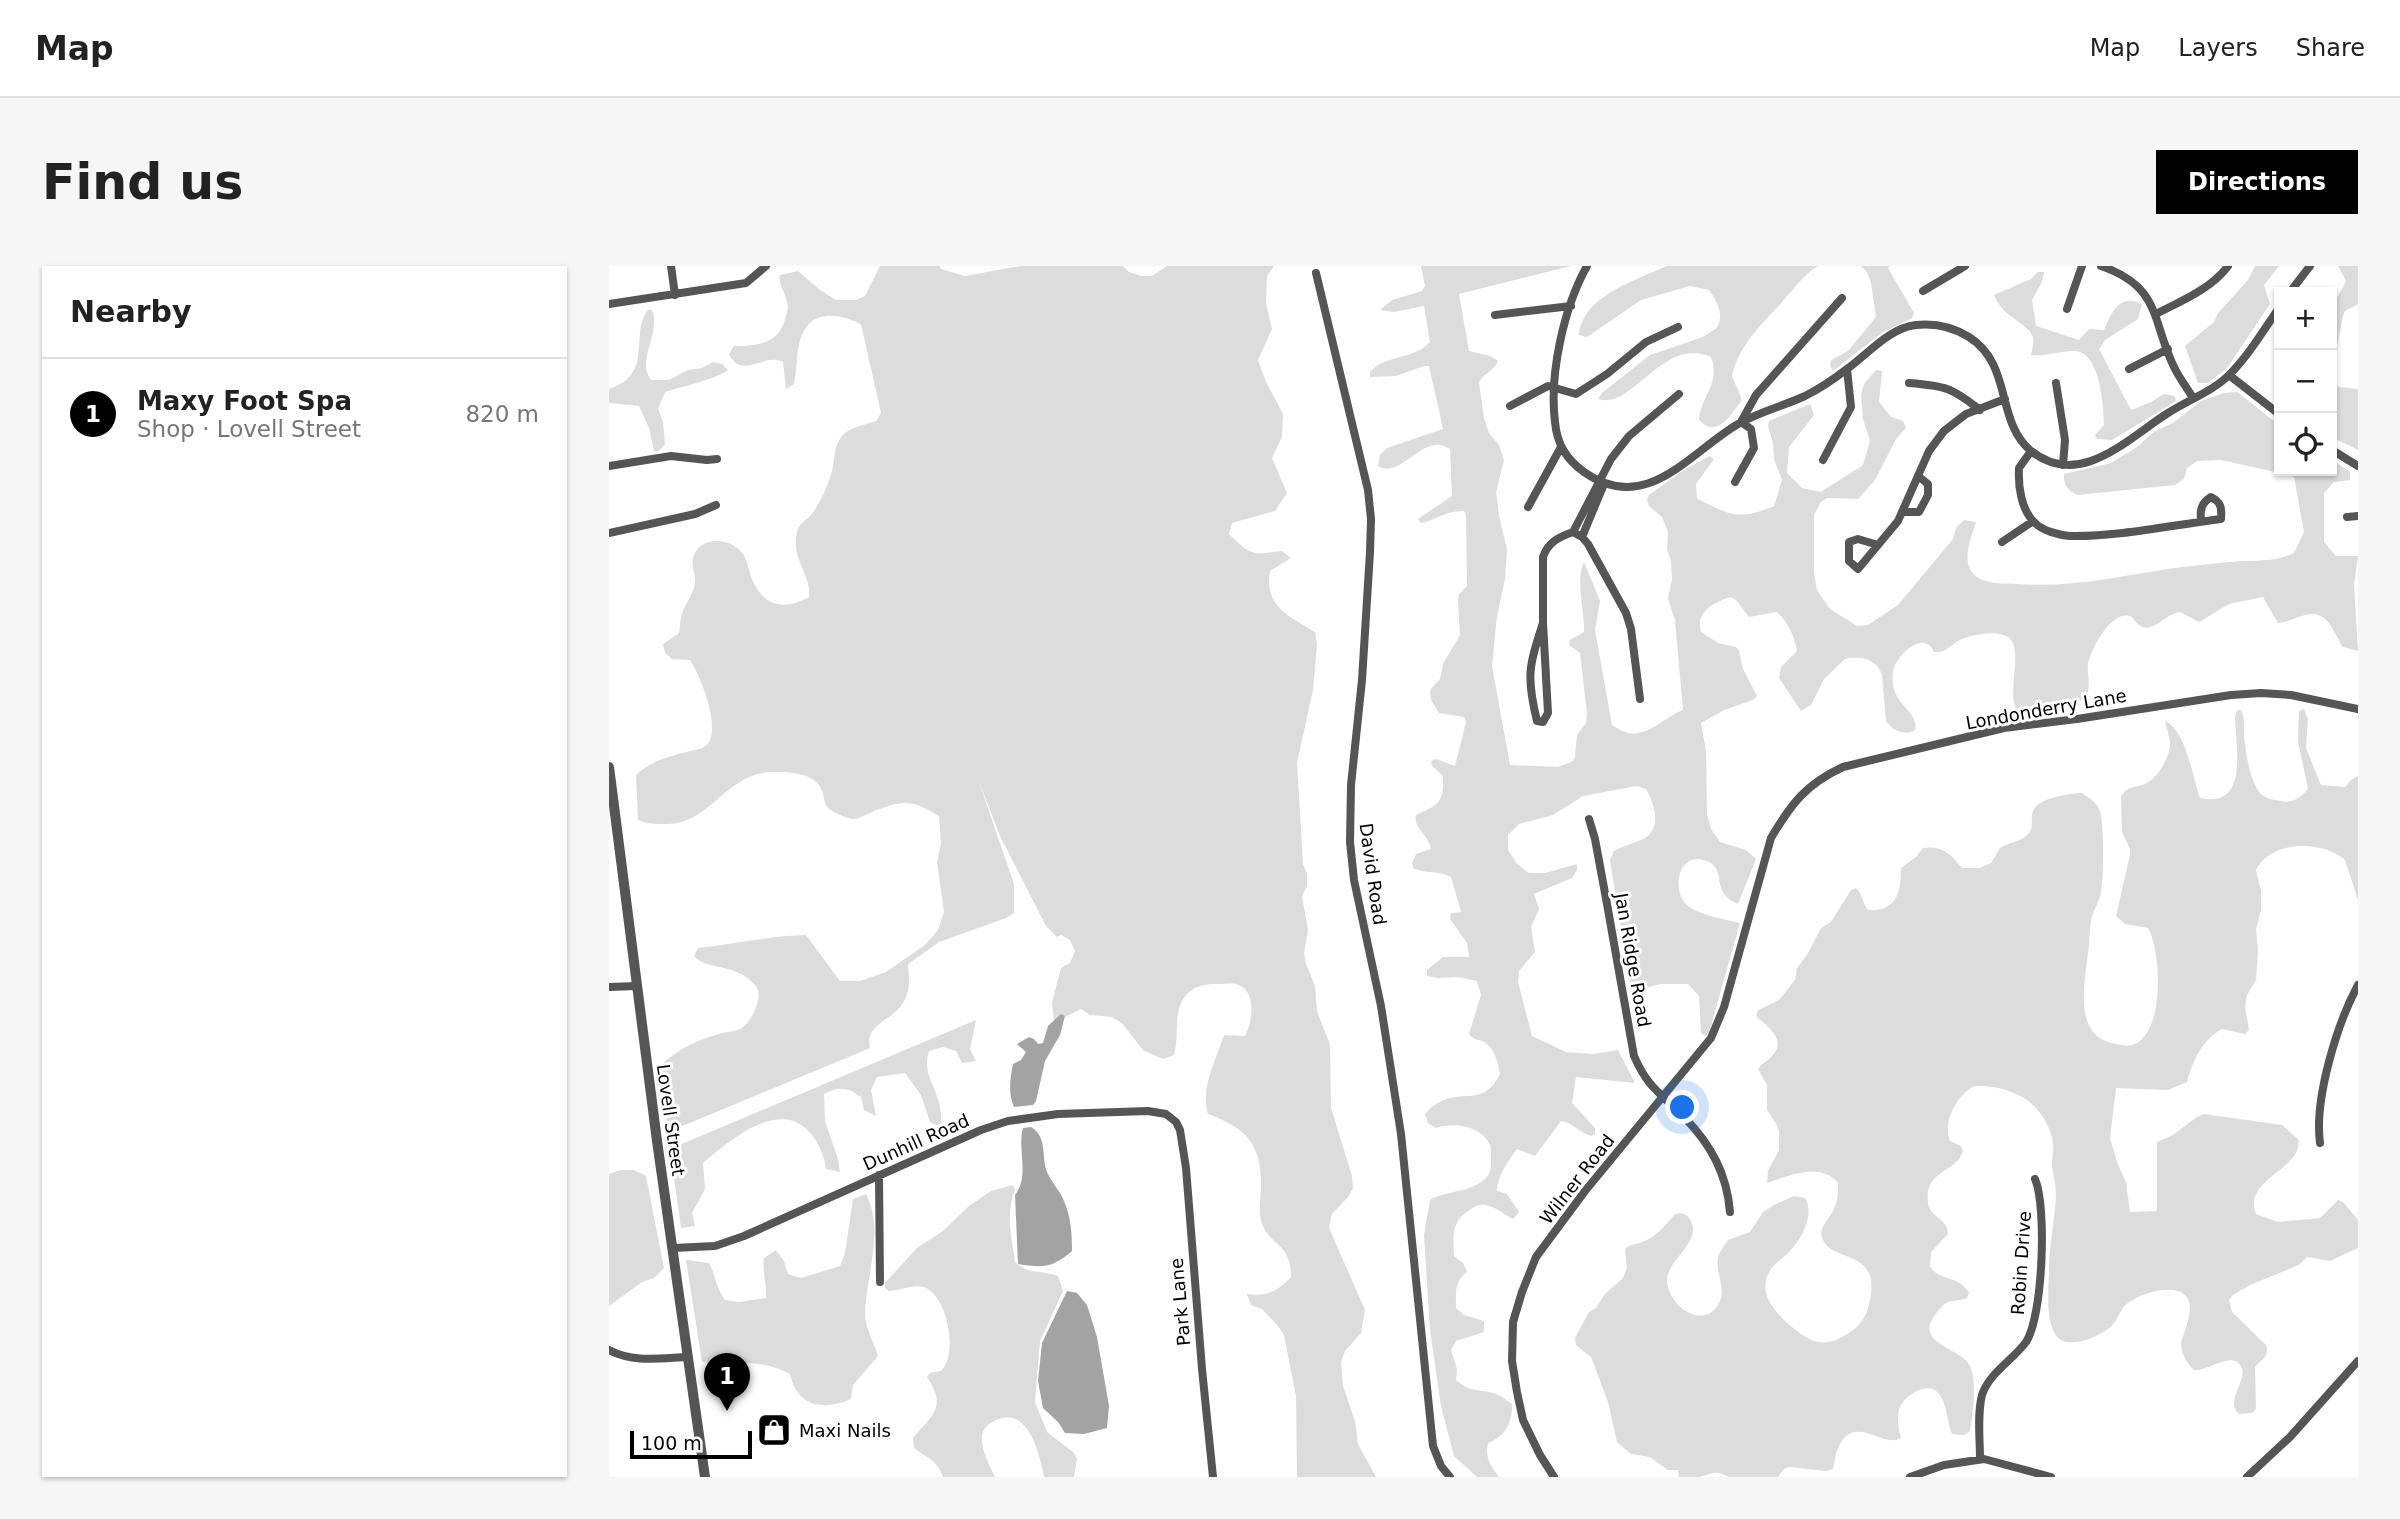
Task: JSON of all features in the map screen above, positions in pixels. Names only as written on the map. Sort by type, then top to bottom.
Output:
[{"type":"street","points":[[671,266],[675,295]]},
{"type":"street","points":[[609,304],[746,283],[766,266]]},
{"type":"street","points":[[1587,266],[1571,306],[1559,349],[1554,416],[1561,447],[1566,456],[1601,483],[1622,487],[1650,485],[1741,422],[1808,395],[1898,331],[1913,325],[1945,327],[1958,331],[1985,350],[1998,372],[2017,434],[2031,451],[2043,459],[2063,465],[2082,464],[2101,458],[2193,398],[2215,387],[2253,347],[2274,316]]},
{"type":"street","points":[[1923,290],[1965,266]]},
{"type":"street","points":[[2067,309],[2082,266]]},
{"type":"street","points":[[2156,314],[2220,277],[2228,266]]},
{"type":"street","points":[[2294,287],[2310,266]]},
{"type":"street","points":[[2106,267],[2135,283],[2144,292],[2156,314],[2174,368],[2193,398]]},
{"type":"street","name":"David Road","points":[[1316,273],[1368,490],[1371,519],[1362,680],[1349,816],[1353,867],[1381,1006],[1401,1134],[1433,1446],[1441,1466],[1450,1477]]},
{"type":"street","points":[[1741,422],[1756,395],[1842,298]]},
{"type":"street","points":[[1496,315],[1571,306]]},
{"type":"street","points":[[1510,406],[1548,386],[1576,394],[1607,374],[1646,342],[1678,327]]},
{"type":"street","points":[[2129,369],[2168,349]]},
{"type":"street","points":[[1823,460],[1850,407],[1847,369]]},
{"type":"street","points":[[2229,375],[2278,413]]},
{"type":"street","points":[[1909,383],[1944,386],[1980,410]]},
{"type":"street","points":[[2056,383],[2065,440],[2063,465]]},
{"type":"street","points":[[1583,537],[1611,459],[1629,436],[1679,394]]},
{"type":"street","points":[[1878,545],[1898,521],[1929,452],[1944,430],[1966,414],[2005,399]]},
{"type":"street","points":[[1735,482],[1754,448],[1751,429],[1741,422]]},
{"type":"street","points":[[1528,507],[1561,447]]},
{"type":"street","points":[[2031,451],[2019,468],[2023,505],[2033,521],[2051,532],[2069,536],[2201,521]]},
{"type":"street","points":[[2337,453],[2358,466]]},
{"type":"street","points":[[609,466],[671,456],[717,459]]},
{"type":"street","points":[[1902,512],[1919,512],[1928,495],[1928,484],[1918,476]]},
{"type":"street","points":[[1543,623],[1533,655],[1529,686],[1537,720],[1543,722],[1548,713],[1543,623],[1543,557],[1546,548],[1558,537],[1573,532],[1601,483]]},
{"type":"street","points":[[609,533],[695,514],[716,505]]},
{"type":"street","points":[[2347,517],[2358,516]]},
{"type":"street","points":[[2002,542],[2033,521]]},
{"type":"street","points":[[1573,532],[1583,537],[1605,573],[1632,629],[1640,699]]},
{"type":"street","name":"Londonderry Lane","points":[[1748,918],[1771,838],[1783,817],[1800,795],[1820,778],[1843,767],[2004,728],[2075,720],[2231,695],[2291,695],[2358,709]]},
{"type":"street","name":"Lovell Street","points":[[609,767],[705,1477]]},
{"type":"street","name":"Jan Ridge Road","points":[[1589,819],[1595,839],[1633,1056],[1641,1073],[1663,1099],[1684,1117],[1716,1157],[1725,1180],[1730,1212]]},
{"type":"street","name":"Wilner Road","points":[[1554,1477],[1539,1455],[1523,1420],[1517,1392],[1512,1361],[1513,1322],[1521,1292],[1536,1258],[1585,1191],[1711,1038],[1724,1007],[1748,918]]},
{"type":"street","points":[[2320,1143],[2318,1123],[2334,1047],[2358,985]]},
{"type":"street","points":[[609,988],[637,986]]},
{"type":"street","name":"Dunhill Road","points":[[673,1248],[715,1246],[744,1236],[981,1130],[1007,1121],[1031,1117],[1148,1111],[1166,1114],[1178,1125]]},
{"type":"street","name":"Park Lane","points":[[1178,1125],[1186,1168],[1198,1333],[1213,1477]]},
{"type":"street","points":[[879,1175],[880,1282]]},
{"type":"street","name":"Robin Drive","points":[[1980,1459],[1979,1414],[1982,1395],[1995,1375],[2025,1342],[2032,1330],[2037,1308],[2041,1199],[2035,1179]]},
{"type":"street","points":[[609,1350],[637,1359],[688,1357]]},
{"type":"street","points":[[2247,1477],[2290,1437],[2358,1361]]},
{"type":"street","points":[[1910,1477],[1944,1465],[1980,1459],[2051,1477]]},
{"type":"shaded area","points":[[880,266],[940,266],[941,269],[965,276],[1020,266],[1123,266],[1129,272],[1152,276],[1167,266],[1274,266],[1267,276],[1266,303],[1272,329],[1258,360],[1283,414],[1282,437],[1272,458],[1287,493],[1275,511],[1232,523],[1229,534],[1242,547],[1252,552],[1282,551],[1291,558],[1270,571],[1271,593],[1281,609],[1315,632],[1317,644],[1313,690],[1297,763],[1303,864],[1307,874],[1307,886],[1302,896],[1308,930],[1304,953],[1315,986],[1317,1011],[1330,1045],[1331,1108],[1352,1176],[1353,1188],[1332,1214],[1329,1228],[1365,1310],[1361,1333],[1345,1351],[1341,1362],[1343,1386],[1355,1421],[1358,1444],[1376,1477],[1297,1477],[1296,1396],[1284,1335],[1262,1309],[1251,1305],[1247,1294],[1272,1292],[1291,1277],[1287,1257],[1264,1229],[1261,1220],[1261,1172],[1255,1149],[1242,1132],[1208,1114],[1206,1104],[1207,1084],[1224,1035],[1245,1036],[1248,1030],[1251,1007],[1247,992],[1236,984],[1213,984],[1203,985],[1189,992],[1180,1007],[1174,1055],[1163,1059],[1143,1050],[1122,1023],[1112,1017],[1090,1015],[1081,1009],[1065,1017],[1061,1015],[1054,1021],[1052,1002],[1061,968],[1070,963],[1075,951],[1070,940],[1061,935],[1057,937],[1046,926],[1000,836],[978,779],[1014,884],[1014,913],[939,942],[908,964],[909,984],[906,998],[898,1009],[871,1033],[870,1048],[668,1132],[660,1066],[691,1044],[742,1028],[753,1014],[759,995],[755,985],[739,973],[700,961],[694,956],[698,948],[806,935],[840,981],[860,981],[886,972],[925,945],[938,930],[944,912],[937,862],[941,844],[939,816],[922,806],[900,803],[854,819],[828,808],[822,790],[815,780],[793,773],[769,772],[749,777],[692,818],[679,823],[654,824],[638,820],[636,775],[661,760],[702,748],[710,739],[711,717],[694,667],[690,660],[672,659],[665,653],[663,644],[679,633],[682,612],[694,587],[694,555],[703,544],[725,542],[743,554],[757,589],[769,601],[784,605],[809,597],[808,583],[796,548],[799,528],[824,494],[839,440],[853,428],[876,421],[881,413],[861,324],[851,320],[823,316],[808,325],[799,345],[794,384],[786,389],[783,362],[768,360],[747,366],[740,365],[734,362],[729,354],[734,346],[765,342],[778,334],[788,306],[780,275],[798,271],[836,300],[856,300],[865,296]]},
{"type":"shaded area","points":[[1421,266],[1571,266],[1459,294],[1469,351],[1490,356],[1498,361],[1479,382],[1484,418],[1504,460],[1496,492],[1507,550],[1492,666],[1510,765],[1558,767],[1573,761],[1575,757],[1577,735],[1586,723],[1587,713],[1580,653],[1569,645],[1570,640],[1584,632],[1580,578],[1584,562],[1600,601],[1595,630],[1612,725],[1622,731],[1641,733],[1683,710],[1675,620],[1668,599],[1672,579],[1667,549],[1668,532],[1662,517],[1649,506],[1649,495],[1709,456],[1714,459],[1696,484],[1697,499],[1718,509],[1743,515],[1774,506],[1782,480],[1774,459],[1769,421],[1810,404],[1814,415],[1789,447],[1787,473],[1802,488],[1821,492],[1863,465],[1870,441],[1863,419],[1861,395],[1864,384],[1876,370],[1882,371],[1879,402],[1891,417],[1903,421],[1906,428],[1896,439],[1875,480],[1858,499],[1827,498],[1821,502],[1814,515],[1814,573],[1817,590],[1830,609],[1857,626],[1868,625],[1898,605],[1953,539],[1956,528],[1964,520],[1976,522],[1967,558],[1972,572],[1981,580],[1997,583],[2074,583],[2183,567],[2271,560],[2286,556],[2294,553],[2304,532],[2294,477],[2292,476],[2337,476],[2337,463],[2350,472],[2350,480],[2334,482],[2324,493],[2324,542],[2336,556],[2358,556],[2354,584],[2358,651],[2343,647],[2329,624],[2320,616],[2306,615],[2278,623],[2263,597],[2229,604],[2199,622],[2180,612],[2155,625],[2144,627],[2125,615],[2111,623],[2093,648],[2088,664],[2088,691],[2082,699],[2077,703],[2045,709],[2016,709],[2013,692],[2015,651],[2009,638],[1996,633],[1979,634],[1964,638],[1938,652],[1934,652],[1924,643],[1917,644],[1904,652],[1893,672],[1895,692],[1915,723],[1915,730],[1907,733],[1895,730],[1886,721],[1882,675],[1872,662],[1862,658],[1845,659],[1824,679],[1811,705],[1801,711],[1779,678],[1781,667],[1797,651],[1795,640],[1781,616],[1777,612],[1749,617],[1735,599],[1730,597],[1707,609],[1701,619],[1701,632],[1718,643],[1736,647],[1743,669],[1757,696],[1701,723],[1706,751],[1707,814],[1711,829],[1720,842],[1746,850],[1756,859],[1738,904],[1724,894],[1717,871],[1709,862],[1698,859],[1690,861],[1680,873],[1679,891],[1688,906],[1706,915],[1740,923],[1709,1033],[1705,1036],[1701,1033],[1699,996],[1688,984],[1661,984],[1631,991],[1610,860],[1614,851],[1641,840],[1652,830],[1655,824],[1654,809],[1646,789],[1637,786],[1583,796],[1553,815],[1519,824],[1508,835],[1508,850],[1517,864],[1529,873],[1545,873],[1577,864],[1572,878],[1534,894],[1539,909],[1531,927],[1535,952],[1519,971],[1518,982],[1532,1036],[1566,1052],[1593,1054],[1618,1050],[1635,1083],[1576,1077],[1572,1103],[1595,1128],[1595,1134],[1587,1135],[1561,1121],[1535,1156],[1517,1149],[1501,1174],[1497,1191],[1507,1194],[1519,1212],[1513,1219],[1492,1207],[1480,1205],[1462,1215],[1456,1225],[1454,1256],[1463,1263],[1467,1272],[1458,1283],[1456,1308],[1464,1315],[1484,1321],[1484,1332],[1456,1341],[1451,1350],[1457,1369],[1456,1380],[1471,1389],[1498,1395],[1512,1404],[1507,1428],[1499,1437],[1488,1443],[1489,1461],[1499,1477],[1477,1477],[1454,1456],[1441,1406],[1430,1330],[1424,1235],[1430,1200],[1479,1184],[1490,1170],[1491,1151],[1489,1143],[1479,1132],[1458,1125],[1436,1128],[1428,1123],[1425,1114],[1434,1105],[1447,1099],[1487,1091],[1500,1074],[1491,1048],[1469,1034],[1481,995],[1477,981],[1427,976],[1427,970],[1443,957],[1469,957],[1467,943],[1450,919],[1451,913],[1461,912],[1451,877],[1418,870],[1413,868],[1412,863],[1416,854],[1431,849],[1417,824],[1416,815],[1435,805],[1441,798],[1443,776],[1432,766],[1431,761],[1436,759],[1455,766],[1466,722],[1464,717],[1439,713],[1431,700],[1430,690],[1440,679],[1443,664],[1460,635],[1458,599],[1467,586],[1466,515],[1464,511],[1458,511],[1421,523],[1418,519],[1452,496],[1450,449],[1440,445],[1431,446],[1395,467],[1387,469],[1378,466],[1380,455],[1387,448],[1443,429],[1429,366],[1396,376],[1370,377],[1370,372],[1377,366],[1416,352],[1430,342],[1424,306],[1394,312],[1380,310],[1392,300],[1422,291],[1425,286]]},
{"type":"shaded area","points":[[1666,266],[1818,266],[1799,282],[1746,344],[1732,375],[1741,401],[1727,420],[1718,426],[1709,427],[1699,419],[1714,374],[1711,357],[1694,353],[1678,356],[1663,364],[1611,400],[1598,399],[1650,355],[1703,337],[1718,327],[1719,308],[1709,290],[1690,286],[1641,300],[1590,335],[1579,335],[1590,309],[1600,300],[1626,284]]},
{"type":"shaded area","points":[[1861,266],[1890,266],[1888,268],[1914,313],[1912,318],[1883,332],[1833,371],[1831,360],[1848,351],[1876,317],[1871,283],[1867,272]]},
{"type":"shaded area","points":[[2255,266],[2279,266],[2264,285],[2270,304],[2227,368],[2208,383],[2198,383],[2185,346],[2214,322],[2218,313],[2248,280]]},
{"type":"shaded area","points":[[2338,266],[2358,266],[2358,304],[2345,311],[2337,346],[2337,298],[2346,281]]},
{"type":"shaded area","points":[[2038,272],[2044,272],[2042,282],[2032,300],[2036,326],[2079,340],[2089,329],[2104,330],[2113,311],[2122,303],[2134,301],[2142,304],[2138,319],[2105,340],[2099,349],[2131,410],[2164,394],[2175,396],[2176,401],[2112,440],[2097,439],[2095,435],[2104,425],[2103,406],[2099,382],[2091,361],[2076,351],[2031,355],[2033,337],[2030,332],[2003,309],[1994,295],[2031,279]]},
{"type":"shaded area","points":[[648,310],[652,310],[654,319],[646,364],[651,380],[669,380],[713,362],[722,364],[728,370],[709,379],[665,392],[658,409],[663,422],[665,444],[659,451],[654,451],[649,428],[639,406],[609,403],[609,389],[623,383],[637,364],[640,330]]},
{"type":"shaded area","points":[[2337,387],[2358,389],[2358,450],[2337,440]]},
{"type":"shaded area","points":[[2237,392],[2274,421],[2274,472],[2221,460],[2197,461],[2187,468],[2184,479],[2175,485],[2078,495],[2065,484],[2064,474],[2111,463],[2137,447],[2155,431],[2173,423],[2201,401],[2224,393]]},
{"type":"shaded area","points":[[2240,709],[2249,768],[2259,792],[2266,797],[2288,802],[2299,798],[2308,789],[2298,741],[2299,711],[2304,709],[2308,719],[2306,748],[2321,785],[2345,787],[2358,776],[2358,900],[2345,860],[2335,853],[2311,846],[2297,846],[2285,848],[2263,860],[2256,870],[2261,891],[2261,910],[2256,929],[2256,980],[2247,995],[2245,1006],[2249,1030],[2245,1034],[2222,1029],[2209,1039],[2199,1051],[2187,1082],[2168,1090],[2116,1088],[2110,1138],[2126,1182],[2130,1212],[2157,1211],[2157,1142],[2173,1135],[2204,1114],[2282,1125],[2299,1140],[2297,1151],[2292,1159],[2261,1187],[2254,1204],[2256,1214],[2278,1222],[2320,1218],[2338,1200],[2343,1202],[2358,1220],[2358,1248],[2330,1261],[2307,1257],[2299,1265],[2250,1285],[2229,1300],[2232,1312],[2267,1349],[2265,1357],[2255,1367],[2256,1409],[2252,1413],[2239,1414],[2235,1409],[2234,1402],[2243,1373],[2237,1362],[2228,1360],[2194,1370],[2187,1361],[2181,1343],[2190,1307],[2187,1298],[2173,1290],[2153,1292],[2135,1299],[2125,1306],[2112,1325],[2088,1339],[2064,1341],[2057,1336],[2052,1327],[2048,1304],[2049,1260],[2056,1195],[2052,1164],[2053,1143],[2049,1129],[2043,1117],[2026,1099],[2002,1089],[1975,1086],[1957,1102],[1948,1126],[1950,1141],[1961,1146],[1963,1151],[1954,1164],[1935,1178],[1928,1192],[1929,1208],[1945,1225],[1948,1234],[1931,1252],[1930,1266],[1939,1275],[1959,1283],[1969,1293],[1967,1298],[1944,1304],[1930,1325],[1930,1333],[1941,1345],[1970,1366],[1974,1388],[1970,1431],[1964,1435],[1952,1434],[1941,1397],[1929,1388],[1908,1397],[1901,1405],[1898,1421],[1901,1438],[1886,1439],[1853,1432],[1839,1446],[1833,1469],[1826,1471],[1789,1467],[1778,1477],[1729,1477],[1716,1473],[1699,1477],[1679,1477],[1678,1470],[1668,1470],[1650,1457],[1631,1454],[1617,1442],[1608,1402],[1591,1357],[1576,1345],[1575,1338],[1589,1312],[1596,1308],[1605,1294],[1623,1278],[1627,1267],[1625,1249],[1652,1237],[1675,1214],[1689,1218],[1693,1232],[1667,1279],[1673,1298],[1686,1311],[1703,1315],[1718,1305],[1722,1288],[1718,1258],[1728,1240],[1750,1232],[1763,1212],[1794,1196],[1805,1198],[1808,1218],[1799,1239],[1771,1269],[1766,1279],[1765,1288],[1772,1306],[1801,1334],[1813,1341],[1822,1342],[1831,1342],[1847,1334],[1866,1314],[1871,1288],[1869,1274],[1863,1265],[1854,1259],[1827,1246],[1821,1233],[1836,1203],[1838,1183],[1831,1176],[1813,1171],[1767,1183],[1768,1171],[1779,1150],[1779,1131],[1767,1110],[1767,1085],[1758,1069],[1776,1051],[1778,1045],[1775,1035],[1756,1016],[1758,1010],[1779,1000],[1795,980],[1797,968],[1821,928],[1831,922],[1851,890],[1858,890],[1868,910],[1885,908],[1891,904],[1898,892],[1901,868],[1923,848],[1936,848],[1945,852],[1962,868],[1980,868],[1991,863],[2000,848],[2029,833],[2037,805],[2056,797],[2082,793],[2095,803],[2100,811],[2103,851],[2102,884],[2092,917],[2085,977],[2086,1018],[2099,1038],[2124,1046],[2132,1045],[2143,1038],[2150,1026],[2158,992],[2158,973],[2153,940],[2148,928],[2125,924],[2116,916],[2130,855],[2122,832],[2121,797],[2128,789],[2150,781],[2162,766],[2170,748],[2165,721],[2172,726],[2183,744],[2200,798],[2216,799],[2226,794],[2233,785],[2236,773],[2235,718]]},
{"type":"shaded area","points":[[1061,1014],[1065,1016],[1060,1035],[1045,1061],[1036,1101],[1033,1105],[1014,1107],[1010,1086],[1013,1064],[1021,1060],[1026,1052],[1017,1044],[1029,1037],[1038,1044],[1043,1043],[1048,1026]]},
{"type":"shaded area","points":[[976,1020],[970,1049],[976,1061],[962,1063],[956,1051],[943,1047],[929,1051],[929,1076],[939,1102],[942,1128],[930,1122],[921,1095],[905,1073],[877,1077],[871,1090],[876,1116],[864,1110],[861,1097],[852,1091],[829,1091],[824,1094],[825,1121],[840,1172],[826,1169],[817,1142],[799,1123],[785,1119],[755,1126],[703,1163],[705,1189],[692,1213],[695,1226],[681,1228],[670,1149]]},
{"type":"shaded area","points":[[1031,1127],[1040,1136],[1045,1166],[1064,1201],[1071,1232],[1072,1251],[1053,1264],[1041,1266],[1018,1264],[1015,1195],[1022,1180],[1023,1128]]},
{"type":"shaded area","points":[[634,1170],[646,1176],[664,1268],[654,1278],[642,1282],[609,1306],[609,1174]]},
{"type":"shaded area","points":[[1013,1185],[1015,1190],[1010,1217],[1015,1262],[1031,1271],[1058,1276],[1063,1291],[1040,1341],[1035,1402],[1047,1432],[1073,1452],[1077,1459],[1074,1477],[1044,1477],[1031,1435],[1016,1419],[1007,1417],[989,1424],[982,1436],[984,1452],[995,1477],[943,1477],[935,1463],[914,1448],[913,1438],[931,1417],[937,1404],[927,1377],[930,1373],[941,1371],[949,1353],[950,1341],[945,1316],[941,1304],[928,1289],[914,1287],[889,1291],[885,1288],[885,1283],[917,1248],[943,1231],[969,1206],[991,1191]]},
{"type":"shaded area","points":[[866,1194],[874,1223],[874,1238],[865,1319],[878,1356],[853,1385],[851,1399],[831,1405],[813,1403],[799,1394],[790,1374],[780,1369],[747,1363],[702,1362],[686,1260],[709,1263],[725,1300],[739,1302],[766,1298],[764,1258],[776,1250],[784,1261],[788,1274],[801,1278],[840,1266],[845,1253],[853,1199]]},
{"type":"shaded area","points":[[1067,1291],[1077,1293],[1087,1305],[1097,1337],[1109,1406],[1107,1428],[1084,1434],[1065,1433],[1043,1408],[1038,1381],[1042,1343]]},
{"type":"place","name":"Maxy Foot Spa","points":[[727,1411]]},
{"type":"place","name":"Maxi Nails","points":[[774,1430]]}]
